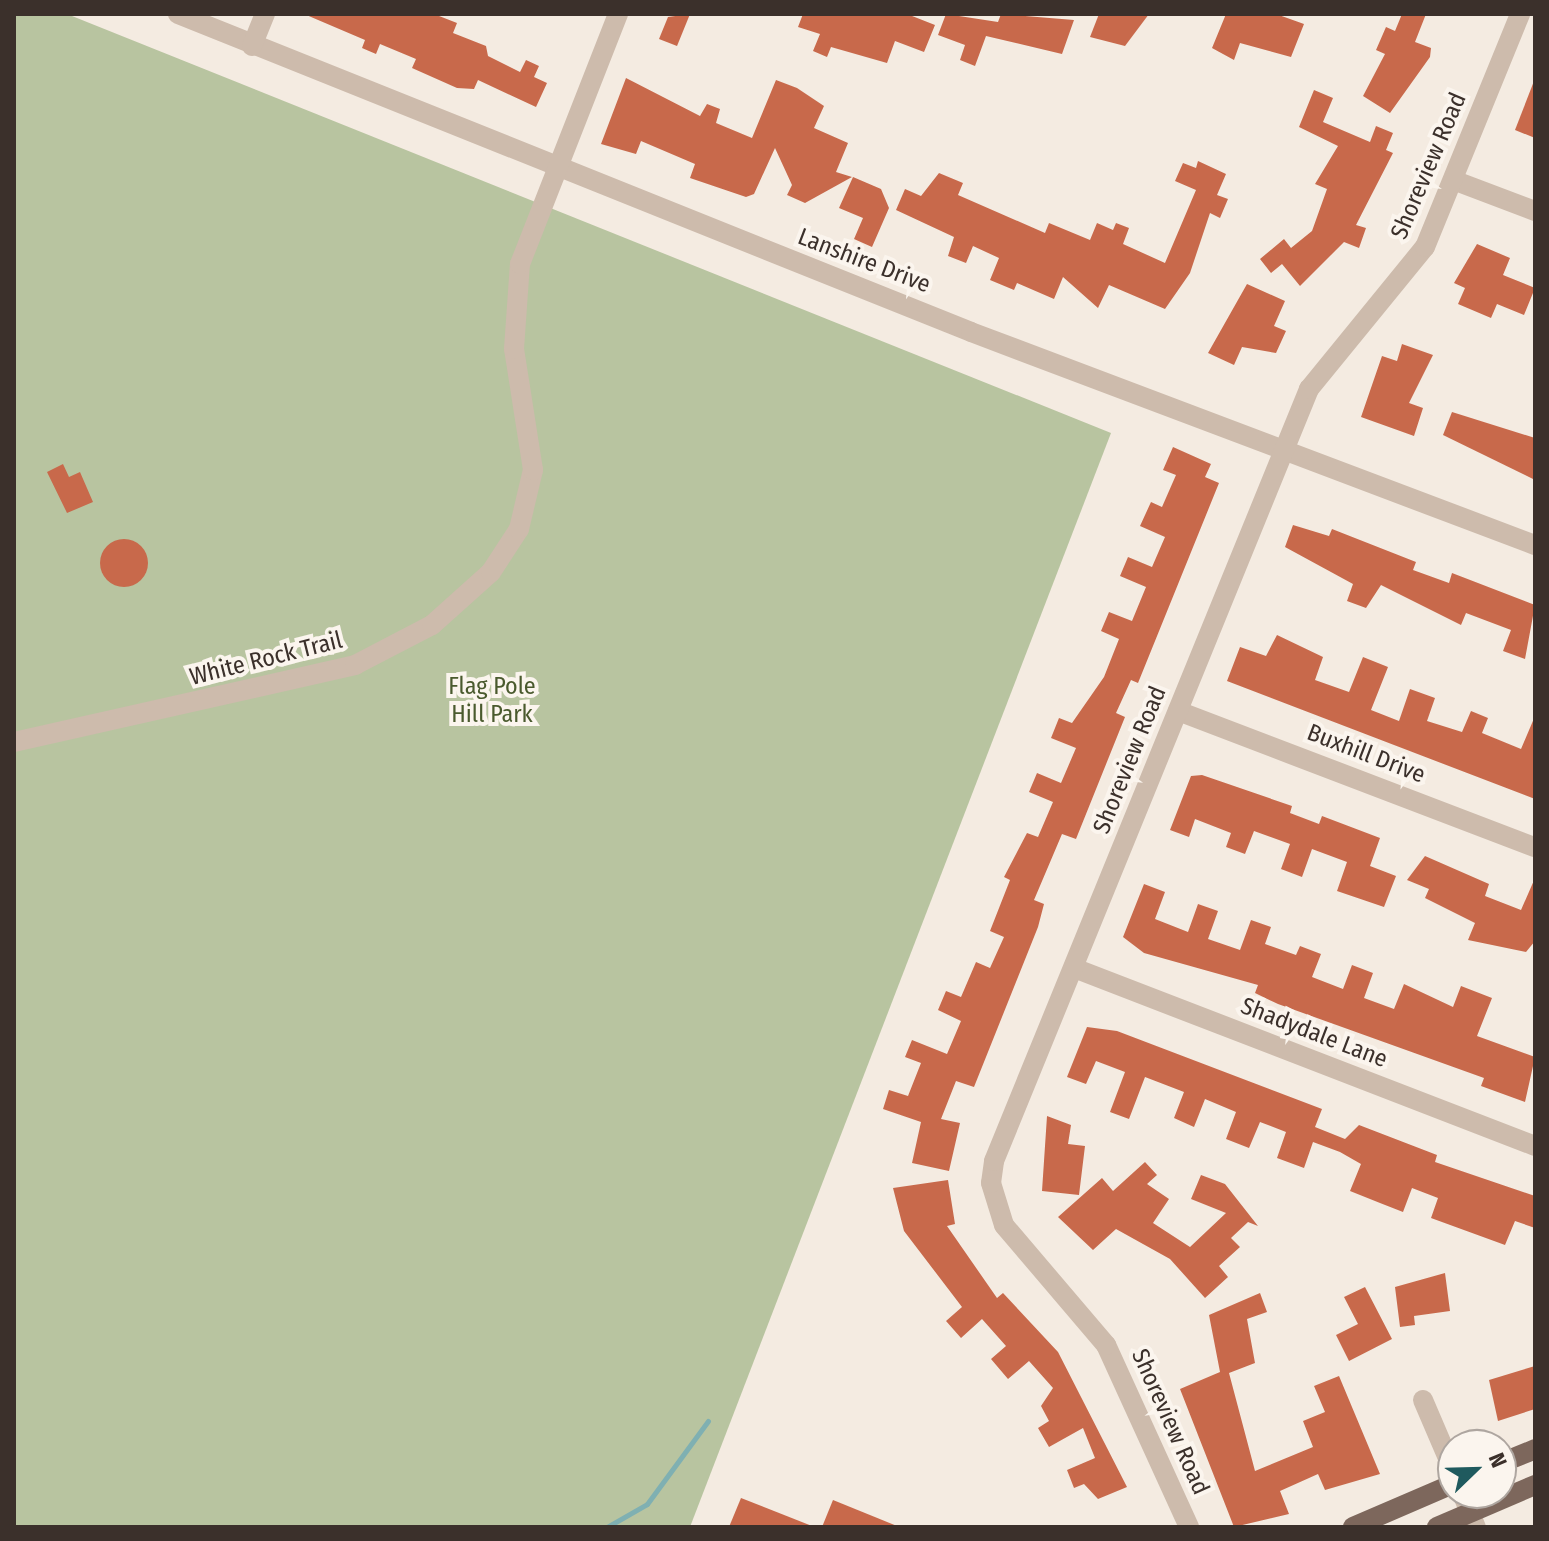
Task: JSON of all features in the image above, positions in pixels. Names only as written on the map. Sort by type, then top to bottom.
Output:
[{"type":"main road","points":[[1437,1527],[1535,1485]]},
{"type":"main road","points":[[1353,1527],[1437,1491]]},
{"type":"street","name":"Lanshire Drive","points":[[178,14],[557,169],[1535,545]]},
{"type":"street","points":[[252,46],[265,14]]},
{"type":"street","name":"White Rock Trail","points":[[14,742],[317,678],[412,638],[476,588],[510,547],[528,502],[532,437],[514,349],[515,288],[557,169],[618,14]]},
{"type":"street","name":"Shoreview Road","points":[[1189,1527],[1106,1345],[1018,1245],[995,1202],[998,1147],[1285,449],[1326,363],[1419,257],[1520,14]]},
{"type":"street","points":[[1453,180],[1535,211]]},
{"type":"street","name":"Buxhill Drive","points":[[1178,711],[1535,847]]},
{"type":"street","name":"Shadydale Lane","points":[[1074,968],[1535,1146]]},
{"type":"street","points":[[1423,1400],[1437,1433]]},
{"type":"green space","name":"Flag Pole Hill Park","points":[[14,14],[67,14],[1111,433],[690,1527],[14,1527]]},
{"type":"building","points":[[304,14],[434,14],[457,23],[453,33],[486,46],[488,56],[520,72],[526,60],[539,66],[534,77],[547,83],[536,107],[478,80],[474,89],[457,88],[412,68],[416,59],[380,44],[376,54],[362,48],[365,40]]},
{"type":"building","points":[[690,14],[677,46],[659,39],[668,17]]},
{"type":"building","points":[[803,14],[907,14],[935,25],[924,52],[895,41],[887,63],[831,47],[827,57],[813,51],[820,34],[798,27]]},
{"type":"building","points":[[946,14],[998,22],[1001,14],[1074,20],[1062,54],[986,36],[975,66],[960,60],[965,45],[938,35]]},
{"type":"building","points":[[1099,14],[1149,14],[1125,46],[1090,37]]},
{"type":"building","points":[[1226,14],[1276,14],[1304,24],[1291,57],[1240,43],[1234,60],[1212,48]]},
{"type":"building","points":[[1402,14],[1426,14],[1415,42],[1431,48],[1430,57],[1390,113],[1363,96],[1385,54],[1376,50],[1386,27],[1395,31]]},
{"type":"building","points":[[626,78],[700,116],[707,104],[720,109],[716,123],[752,138],[776,80],[797,88],[824,106],[814,128],[848,143],[836,172],[852,177],[805,203],[787,195],[792,185],[775,148],[754,194],[746,197],[690,178],[695,164],[641,141],[636,154],[601,144]]},
{"type":"building","points":[[1535,81],[1535,138],[1515,130]]},
{"type":"building","points":[[1314,90],[1333,98],[1323,122],[1370,142],[1376,126],[1393,133],[1386,150],[1393,153],[1356,225],[1366,228],[1359,248],[1344,242],[1300,286],[1282,264],[1271,273],[1260,259],[1284,239],[1291,248],[1312,231],[1327,189],[1315,184],[1338,146],[1299,127]]},
{"type":"building","points":[[1198,161],[1226,174],[1217,195],[1228,199],[1220,218],[1210,213],[1190,273],[1165,309],[1109,285],[1098,308],[1063,277],[1054,299],[1017,283],[1014,290],[990,280],[999,258],[973,246],[966,263],[948,256],[954,237],[896,210],[905,189],[921,196],[939,173],[963,183],[958,195],[1045,233],[1049,223],[1090,240],[1097,223],[1113,230],[1116,223],[1129,228],[1123,244],[1165,263],[1196,190],[1175,181],[1183,163],[1196,168]]},
{"type":"building","points":[[853,177],[881,189],[889,208],[872,247],[854,239],[863,218],[839,208]]},
{"type":"building","points":[[1477,244],[1510,258],[1503,275],[1535,288],[1524,315],[1497,304],[1491,318],[1458,304],[1465,288],[1454,283]]},
{"type":"building","points":[[1247,284],[1285,301],[1274,326],[1286,331],[1276,353],[1242,347],[1234,365],[1208,353]]},
{"type":"building","points":[[1402,344],[1433,355],[1409,403],[1423,408],[1414,436],[1361,417],[1382,356],[1397,361]]},
{"type":"building","points":[[1452,412],[1535,438],[1535,480],[1443,435]]},
{"type":"building","points":[[1173,447],[1211,464],[1205,477],[1219,483],[1138,683],[1131,680],[1116,713],[1125,717],[1076,839],[1062,834],[1034,900],[1044,904],[1038,927],[974,1087],[956,1081],[941,1119],[960,1123],[949,1171],[912,1163],[921,1122],[883,1109],[889,1090],[908,1096],[921,1063],[905,1057],[912,1040],[947,1054],[961,1021],[938,1010],[946,991],[961,997],[976,962],[990,968],[1004,937],[990,931],[1010,880],[1004,877],[1027,833],[1038,837],[1053,802],[1029,792],[1037,773],[1061,783],[1076,748],[1051,738],[1059,718],[1072,723],[1104,677],[1119,639],[1101,631],[1109,612],[1132,621],[1146,587],[1120,576],[1128,557],[1152,567],[1165,537],[1140,526],[1151,502],[1162,507],[1176,475],[1163,470]]},
{"type":"building","points":[[63,464],[69,477],[80,472],[93,502],[67,513],[47,472]]},
{"type":"building","points":[[1293,525],[1329,536],[1332,529],[1416,562],[1413,570],[1449,583],[1452,573],[1535,605],[1525,659],[1503,651],[1511,630],[1466,613],[1461,625],[1381,585],[1366,608],[1347,601],[1353,584],[1285,547]]},
{"type":"building","points":[[124,539],[141,546],[148,563],[141,580],[124,587],[107,580],[100,563],[107,546]]},
{"type":"building","points":[[1277,635],[1323,657],[1315,680],[1349,692],[1363,657],[1388,667],[1371,710],[1399,721],[1410,689],[1435,698],[1427,721],[1462,732],[1471,711],[1488,718],[1482,733],[1521,749],[1535,716],[1535,799],[1227,681],[1240,647],[1266,656]]},
{"type":"building","points":[[1202,775],[1292,806],[1290,813],[1319,824],[1322,816],[1380,838],[1370,866],[1396,876],[1384,907],[1337,891],[1347,862],[1312,849],[1302,877],[1281,869],[1290,844],[1254,831],[1245,854],[1226,847],[1231,833],[1195,819],[1189,837],[1170,830],[1191,776]]},
{"type":"building","points":[[1425,856],[1489,884],[1485,896],[1521,910],[1535,878],[1535,941],[1526,952],[1468,940],[1475,923],[1425,898],[1429,889],[1407,880]]},
{"type":"building","points":[[1144,884],[1165,892],[1155,919],[1188,932],[1198,904],[1218,911],[1208,939],[1240,950],[1251,920],[1271,927],[1265,944],[1296,955],[1300,946],[1321,954],[1312,977],[1343,989],[1352,965],[1373,973],[1364,998],[1394,1009],[1404,984],[1453,1007],[1461,986],[1492,998],[1477,1036],[1535,1057],[1525,1102],[1481,1086],[1484,1078],[1278,1004],[1255,993],[1258,985],[1144,953],[1123,937]]},
{"type":"building","points":[[1087,1027],[1117,1031],[1322,1109],[1315,1127],[1345,1139],[1359,1125],[1437,1155],[1435,1162],[1535,1196],[1535,1228],[1515,1221],[1505,1245],[1431,1218],[1438,1198],[1412,1188],[1403,1212],[1350,1191],[1361,1164],[1340,1152],[1313,1142],[1304,1168],[1277,1158],[1286,1132],[1260,1122],[1249,1148],[1226,1139],[1236,1112],[1205,1099],[1194,1127],[1174,1118],[1184,1092],[1145,1077],[1129,1119],[1110,1112],[1125,1072],[1096,1061],[1086,1084],[1067,1077]]},
{"type":"building","points":[[1047,1116],[1071,1125],[1068,1144],[1085,1146],[1079,1195],[1042,1191]]},
{"type":"building","points":[[1145,1162],[1157,1175],[1147,1184],[1169,1199],[1153,1223],[1190,1247],[1226,1213],[1191,1199],[1201,1175],[1225,1184],[1258,1226],[1248,1222],[1231,1238],[1240,1247],[1219,1266],[1228,1277],[1205,1298],[1170,1259],[1116,1229],[1093,1250],[1058,1217],[1102,1178],[1113,1191]]},
{"type":"building","points":[[948,1180],[955,1224],[947,1226],[997,1298],[1003,1293],[1058,1352],[1127,1487],[1098,1499],[1084,1484],[1074,1488],[1067,1470],[1095,1458],[1083,1428],[1049,1447],[1038,1428],[1049,1421],[1041,1406],[1053,1388],[1029,1361],[1008,1379],[991,1359],[1006,1346],[982,1319],[961,1338],[946,1321],[962,1307],[904,1231],[893,1188]]},
{"type":"building","points":[[1445,1273],[1450,1311],[1414,1316],[1415,1325],[1400,1327],[1395,1287]]},
{"type":"building","points":[[1365,1287],[1392,1339],[1349,1361],[1336,1335],[1358,1324],[1344,1297]]},
{"type":"building","points":[[1260,1293],[1267,1312],[1247,1319],[1255,1363],[1229,1373],[1255,1471],[1313,1447],[1303,1421],[1325,1412],[1314,1386],[1339,1376],[1380,1474],[1325,1490],[1318,1474],[1280,1491],[1289,1514],[1234,1527],[1180,1389],[1220,1372],[1209,1315]]},
{"type":"building","points":[[1535,1366],[1535,1409],[1498,1421],[1489,1380]]},
{"type":"building","points":[[741,1498],[812,1526],[812,1527],[729,1527]]},
{"type":"building","points":[[833,1500],[897,1526],[897,1527],[822,1527]]},
{"type":"waterway","points":[[607,1527],[647,1504],[708,1421]]}]
